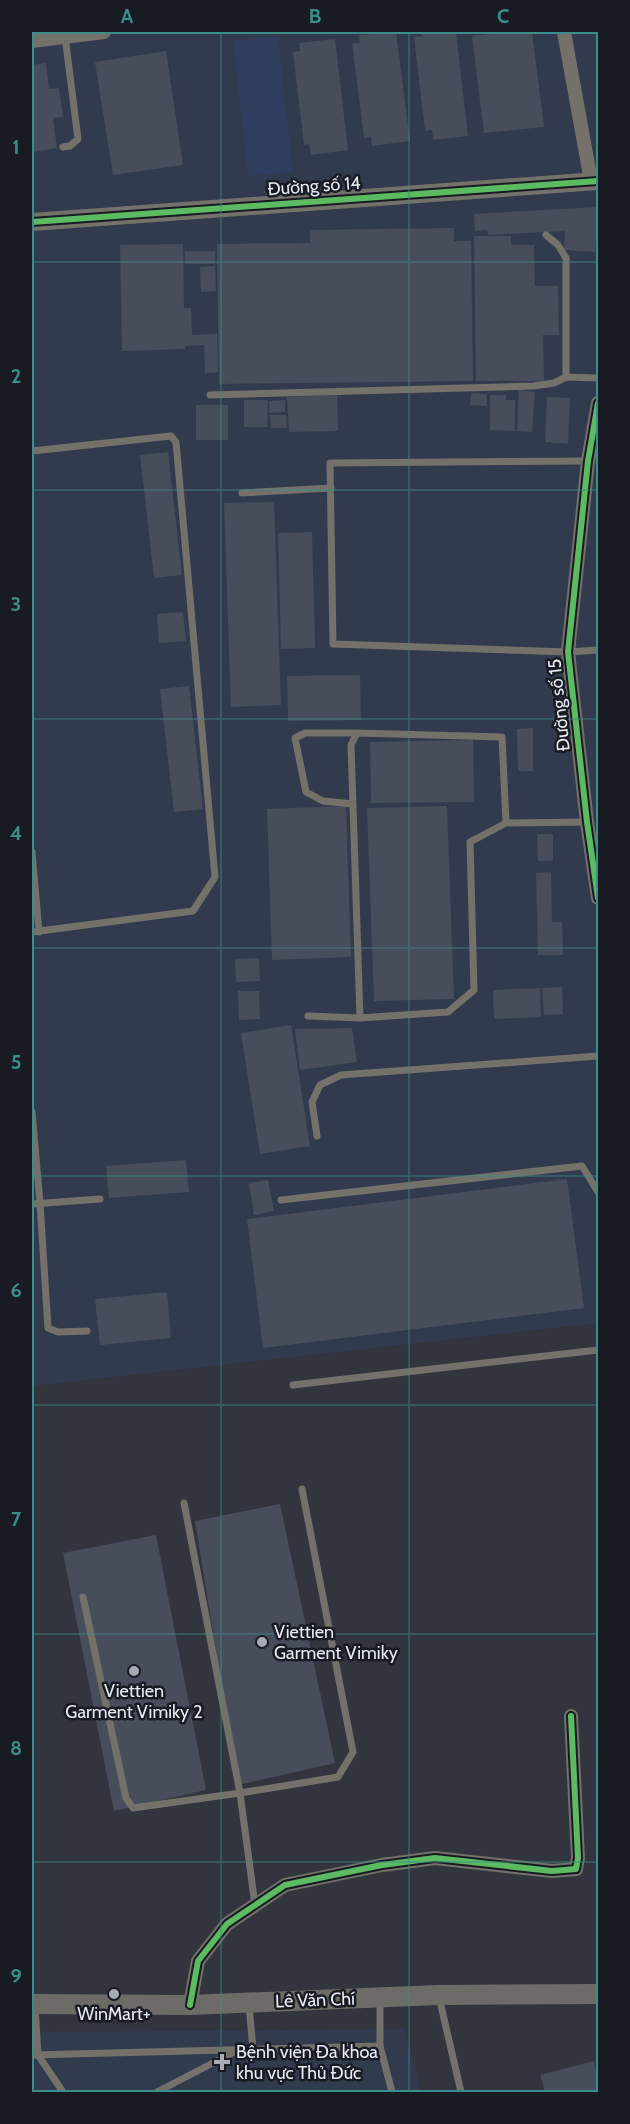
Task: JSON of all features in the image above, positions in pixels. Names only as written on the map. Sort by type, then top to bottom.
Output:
[{"type":"main road","name":"Lê Văn Chí","points":[[33,2004],[190,2005],[438,1995],[598,1994]]},
{"type":"street","points":[[32,41],[89,32],[104,32]]},
{"type":"street","points":[[564,32],[595,181]]},
{"type":"street","name":"Đường số 14","points":[[32,222],[595,181]]},
{"type":"street","name":"Đường số 15","points":[[598,403],[588,461],[568,652],[598,898]]},
{"type":"street","points":[[190,2005],[198,1961],[227,1924],[285,1885],[382,1865],[435,1858],[552,1871],[576,1869],[578,1858],[571,1716]]},
{"type":"lane","points":[[63,147],[70,146],[78,139],[65,36]]},
{"type":"lane","points":[[546,236],[558,244],[566,258],[566,377]]},
{"type":"lane","points":[[210,395],[533,386],[554,383],[566,377],[598,378]]},
{"type":"lane","points":[[32,451],[171,436],[177,442],[215,877],[193,911],[35,932],[32,852]]},
{"type":"lane","points":[[588,461],[330,463],[333,644],[568,652],[598,650]]},
{"type":"lane","points":[[242,493],[331,488]]},
{"type":"lane","points":[[353,804],[323,801],[306,792],[296,738],[305,734],[357,733],[502,737],[506,823]]},
{"type":"lane","points":[[357,733],[351,746],[360,1018]]},
{"type":"lane","points":[[308,1016],[360,1018],[448,1012],[474,990],[470,842],[506,823],[587,822]]},
{"type":"lane","points":[[317,1136],[312,1102],[320,1085],[340,1075],[598,1056]]},
{"type":"lane","points":[[32,1112],[48,1328],[58,1332],[87,1331]]},
{"type":"lane","points":[[281,1200],[582,1166],[598,1192]]},
{"type":"lane","points":[[32,1204],[100,1199]]},
{"type":"lane","points":[[293,1385],[598,1350]]},
{"type":"lane","points":[[82,1597],[126,1798],[133,1808],[338,1777],[353,1752],[302,1489]]},
{"type":"lane","points":[[184,1503],[240,1793],[255,1905]]},
{"type":"lane","points":[[438,1995],[460,2092]]},
{"type":"lane","points":[[380,1997],[380,2046],[392,2092]]},
{"type":"lane","points":[[248,2002],[253,2049]]},
{"type":"lane","points":[[33,2004],[35,2055],[63,2092]]},
{"type":"lane","points":[[35,2055],[380,2046]]},
{"type":"lane","points":[[157,2092],[238,2050]]},
{"type":"shaded area","points":[[32,32],[598,32],[598,1323],[32,1386]]},
{"type":"shaded area","points":[[278,36],[293,172],[248,176],[233,41]]},
{"type":"shaded area","name":"Bệnh viện Đa khoa khu vực Thủ Đức","points":[[405,2029],[421,2092],[32,2092],[32,2032]]},
{"type":"building","points":[[396,32],[410,141],[372,146],[371,137],[364,138],[352,43],[360,43],[359,35]]},
{"type":"building","points":[[421,32],[456,32],[468,136],[433,140],[432,130],[425,131],[414,37],[422,36]]},
{"type":"building","points":[[532,32],[544,127],[484,133],[472,36]]},
{"type":"building","points":[[335,39],[348,150],[311,155],[309,144],[304,145],[293,52],[300,51],[299,43]]},
{"type":"building","points":[[166,51],[183,165],[113,175],[95,62]]},
{"type":"building","points":[[46,63],[49,89],[59,88],[63,117],[53,118],[57,148],[32,152],[32,65]]},
{"type":"building","points":[[598,207],[595,252],[564,250],[565,231],[488,235],[487,230],[475,231],[474,214]]},
{"type":"building","points":[[454,228],[454,241],[471,241],[473,381],[219,384],[217,244],[310,243],[310,230]]},
{"type":"building","points":[[474,236],[511,236],[511,245],[534,245],[535,286],[558,286],[559,335],[543,335],[544,381],[476,381]]},
{"type":"building","points":[[183,244],[184,308],[191,308],[192,335],[217,334],[218,372],[205,373],[204,345],[185,346],[185,349],[122,351],[120,245]]},
{"type":"building","points":[[185,251],[215,251],[215,264],[185,264]]},
{"type":"building","points":[[215,266],[216,291],[201,292],[200,267]]},
{"type":"building","points":[[519,390],[535,392],[532,432],[517,431]]},
{"type":"building","points":[[471,393],[487,394],[487,406],[470,405]]},
{"type":"building","points":[[337,395],[338,431],[289,432],[287,397]]},
{"type":"building","points":[[490,395],[506,395],[506,400],[515,400],[515,431],[490,430]]},
{"type":"building","points":[[547,397],[570,398],[568,444],[545,442]]},
{"type":"building","points":[[244,400],[268,400],[267,427],[244,427]]},
{"type":"building","points":[[285,400],[285,412],[269,413],[269,401]]},
{"type":"building","points":[[196,405],[228,405],[228,440],[196,440]]},
{"type":"building","points":[[270,415],[286,415],[287,428],[271,428]]},
{"type":"building","points":[[168,452],[182,575],[154,578],[140,455]]},
{"type":"building","points":[[274,502],[281,705],[231,707],[224,503]]},
{"type":"building","points":[[312,532],[315,648],[281,649],[278,533]]},
{"type":"building","points":[[183,612],[186,641],[159,643],[157,614]]},
{"type":"building","points":[[360,675],[361,720],[288,721],[287,676]]},
{"type":"building","points":[[189,686],[203,809],[174,812],[160,689]]},
{"type":"building","points":[[533,728],[533,771],[518,771],[517,729]]},
{"type":"building","points":[[473,740],[474,802],[371,803],[370,742]]},
{"type":"building","points":[[346,806],[351,957],[272,960],[267,809]]},
{"type":"building","points":[[447,806],[454,999],[374,1001],[367,808]]},
{"type":"building","points":[[537,834],[553,834],[553,861],[538,861]]},
{"type":"building","points":[[551,872],[552,922],[562,922],[563,955],[538,955],[536,873]]},
{"type":"building","points":[[259,958],[260,981],[236,982],[235,959]]},
{"type":"building","points":[[562,987],[563,1014],[544,1015],[542,988]]},
{"type":"building","points":[[540,988],[541,1017],[494,1019],[493,990]]},
{"type":"building","points":[[238,991],[259,991],[260,1019],[239,1020]]},
{"type":"building","points":[[291,1025],[310,1146],[260,1154],[241,1033]]},
{"type":"building","points":[[352,1028],[357,1062],[300,1070],[295,1029]]},
{"type":"building","points":[[186,1160],[189,1192],[109,1198],[106,1166]]},
{"type":"building","points":[[567,1179],[584,1308],[263,1348],[247,1219]]},
{"type":"building","points":[[268,1180],[274,1211],[254,1215],[249,1183]]},
{"type":"building","points":[[167,1292],[171,1338],[100,1345],[95,1299]]},
{"type":"building","name":"Viettien Garment Vimiky","points":[[280,1504],[335,1763],[238,1785],[195,1521]]},
{"type":"building","name":"Viettien Garment Vimiky 2","points":[[156,1535],[206,1790],[114,1811],[63,1553]]},
{"type":"building","points":[[594,2061],[598,2092],[545,2092],[540,2075]]},
{"type":"cycle path","points":[[32,222],[598,181]]},
{"type":"cycle path","points":[[598,403],[588,461],[568,652],[598,898]]},
{"type":"cycle path","points":[[190,2005],[198,1961],[227,1924],[285,1885],[382,1865],[435,1858],[552,1871],[576,1869],[578,1858],[571,1716]]},
{"type":"place","name":"Viettien Garment Vimiky","points":[[262,1642]]},
{"type":"place","name":"Viettien Garment Vimiky 2","points":[[134,1671]]},
{"type":"place","name":"WinMart+","points":[[114,1994]]},
{"type":"place","name":"Bệnh viện Đa khoa khu vực Thủ Đức","points":[[222,2062]]}]
